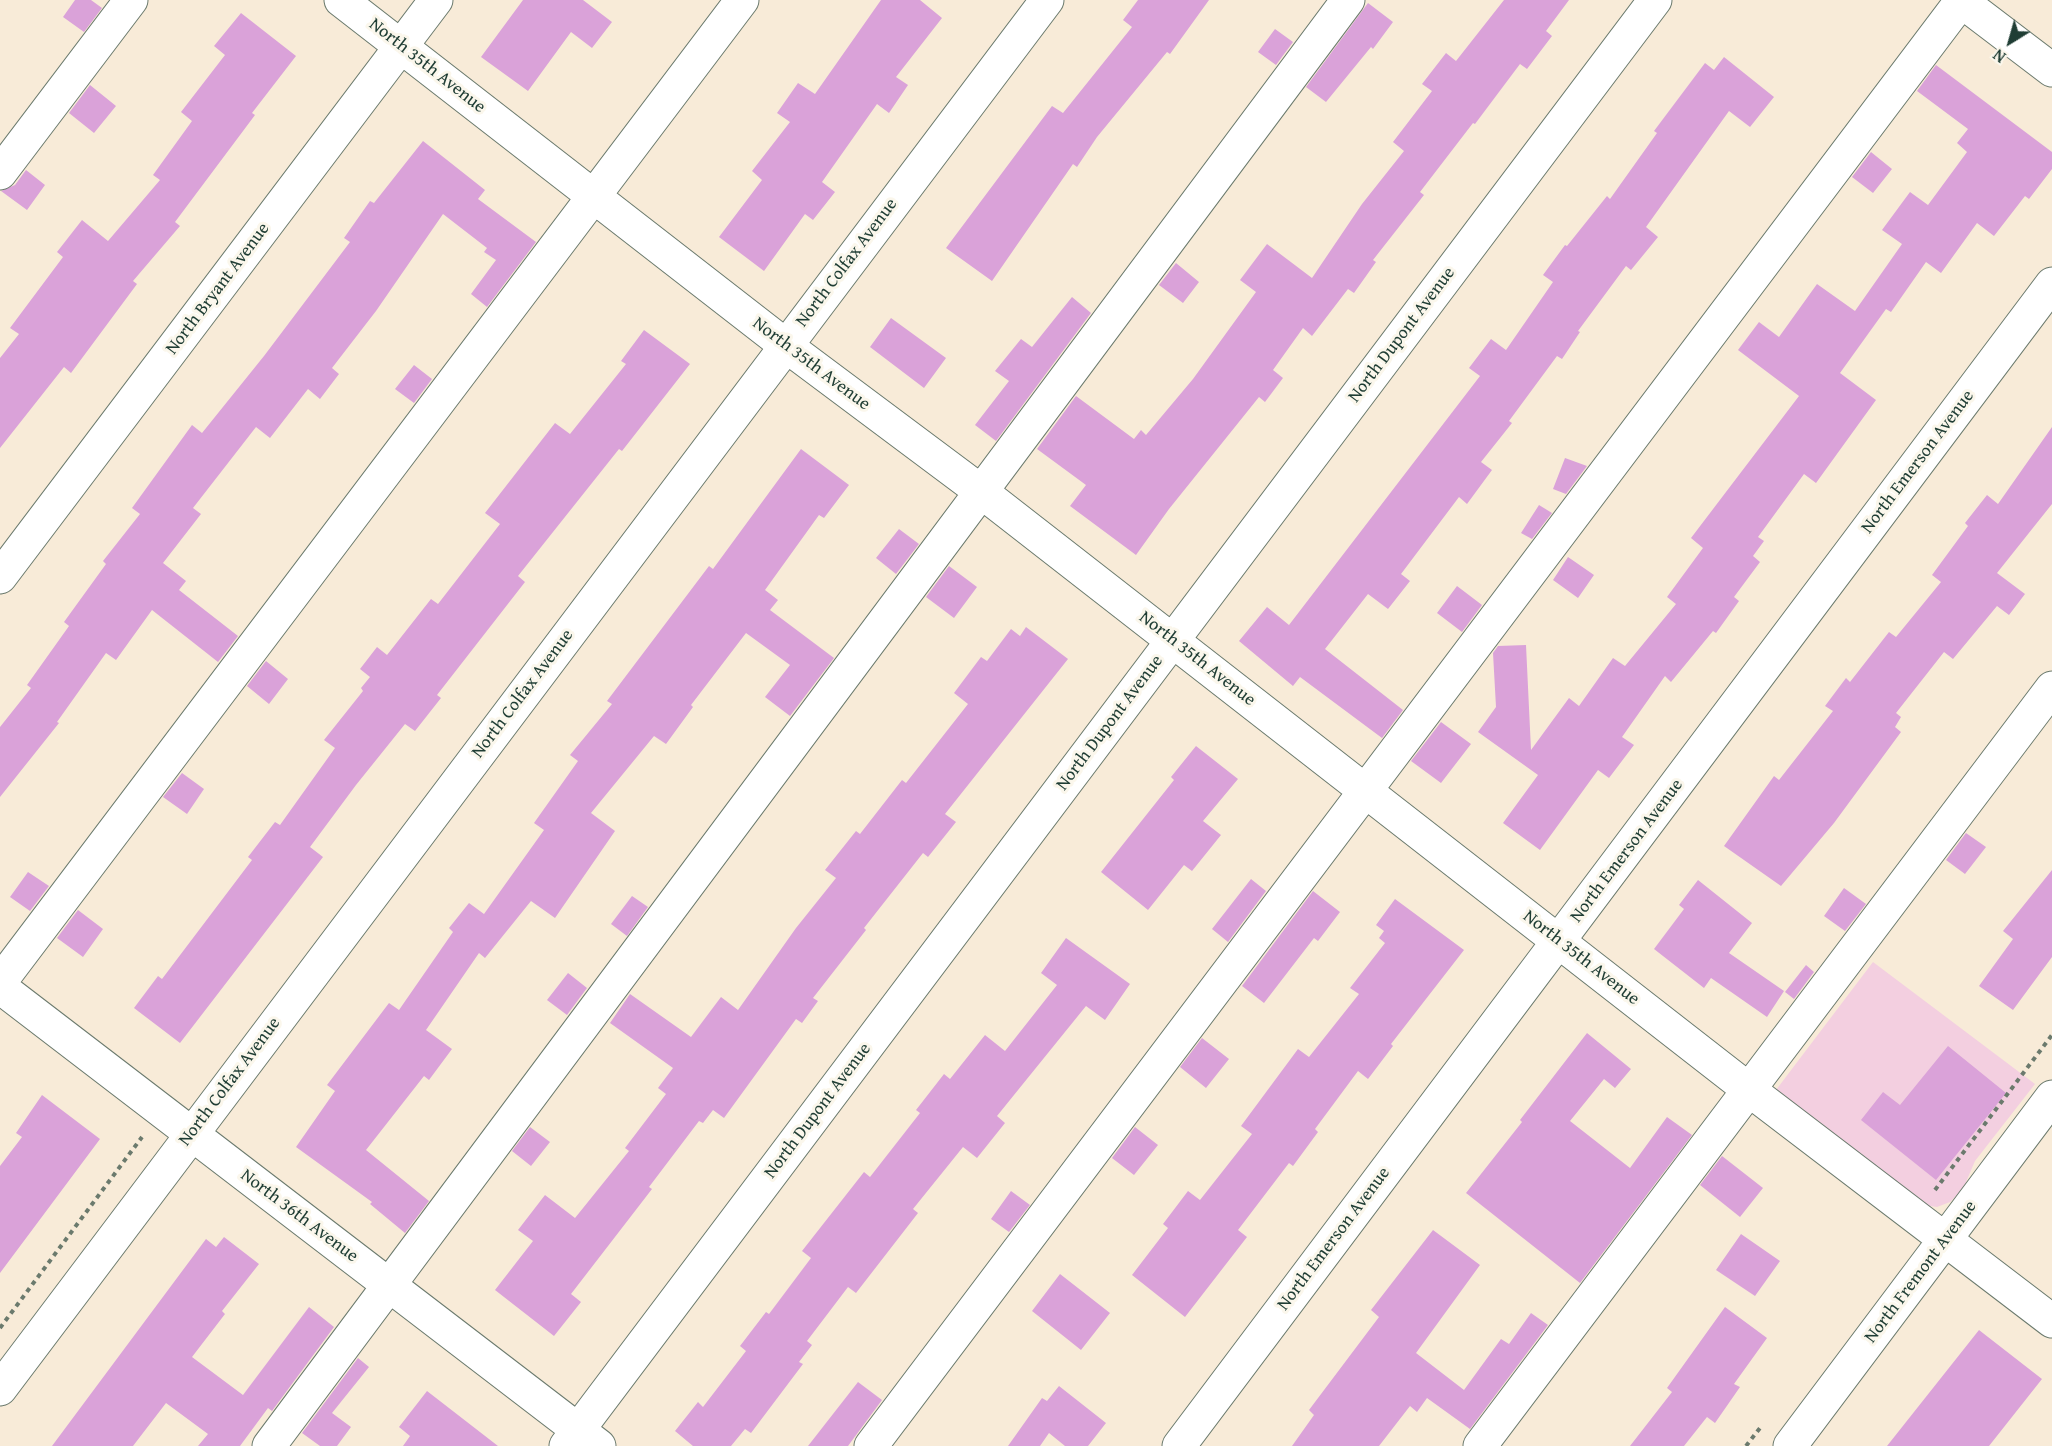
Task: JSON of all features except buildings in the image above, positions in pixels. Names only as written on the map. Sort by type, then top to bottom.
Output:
[{"type":"street","points":[[0,173],[131,0]]},
{"type":"street","name":"North 35th Avenue","points":[[341,0],[785,345],[983,492],[1748,1089],[2052,1321]]},
{"type":"street","name":"North Bryant Avenue","points":[[0,577],[436,0]]},
{"type":"street","points":[[0,982],[742,0]]},
{"type":"street","name":"North Colfax Avenue","points":[[0,1389],[190,1133],[1047,0]]},
{"type":"street","points":[[269,1446],[1348,0]]},
{"type":"street","name":"North Dupont Avenue","points":[[581,1441],[1172,640],[1655,0]]},
{"type":"street","points":[[871,1446],[1961,0],[2052,70]]},
{"type":"street","name":"North Emerson Avenue","points":[[1179,1446],[2052,284]]},
{"type":"street","points":[[1480,1446],[2052,688]]},
{"type":"street","name":"North 36th Avenue","points":[[0,987],[388,1284],[581,1441]]},
{"type":"street","name":"North Fremont Avenue","points":[[1790,1446],[2052,1097]]},
{"type":"path","points":[[1928,1196],[2052,1035]]},
{"type":"path","points":[[0,1328],[142,1136],[151,1135]]},
{"type":"shaded area","points":[[1873,962],[2035,1084],[1975,1161],[1963,1189],[1950,1202],[1937,1207],[1924,1205],[1776,1090]]}]
